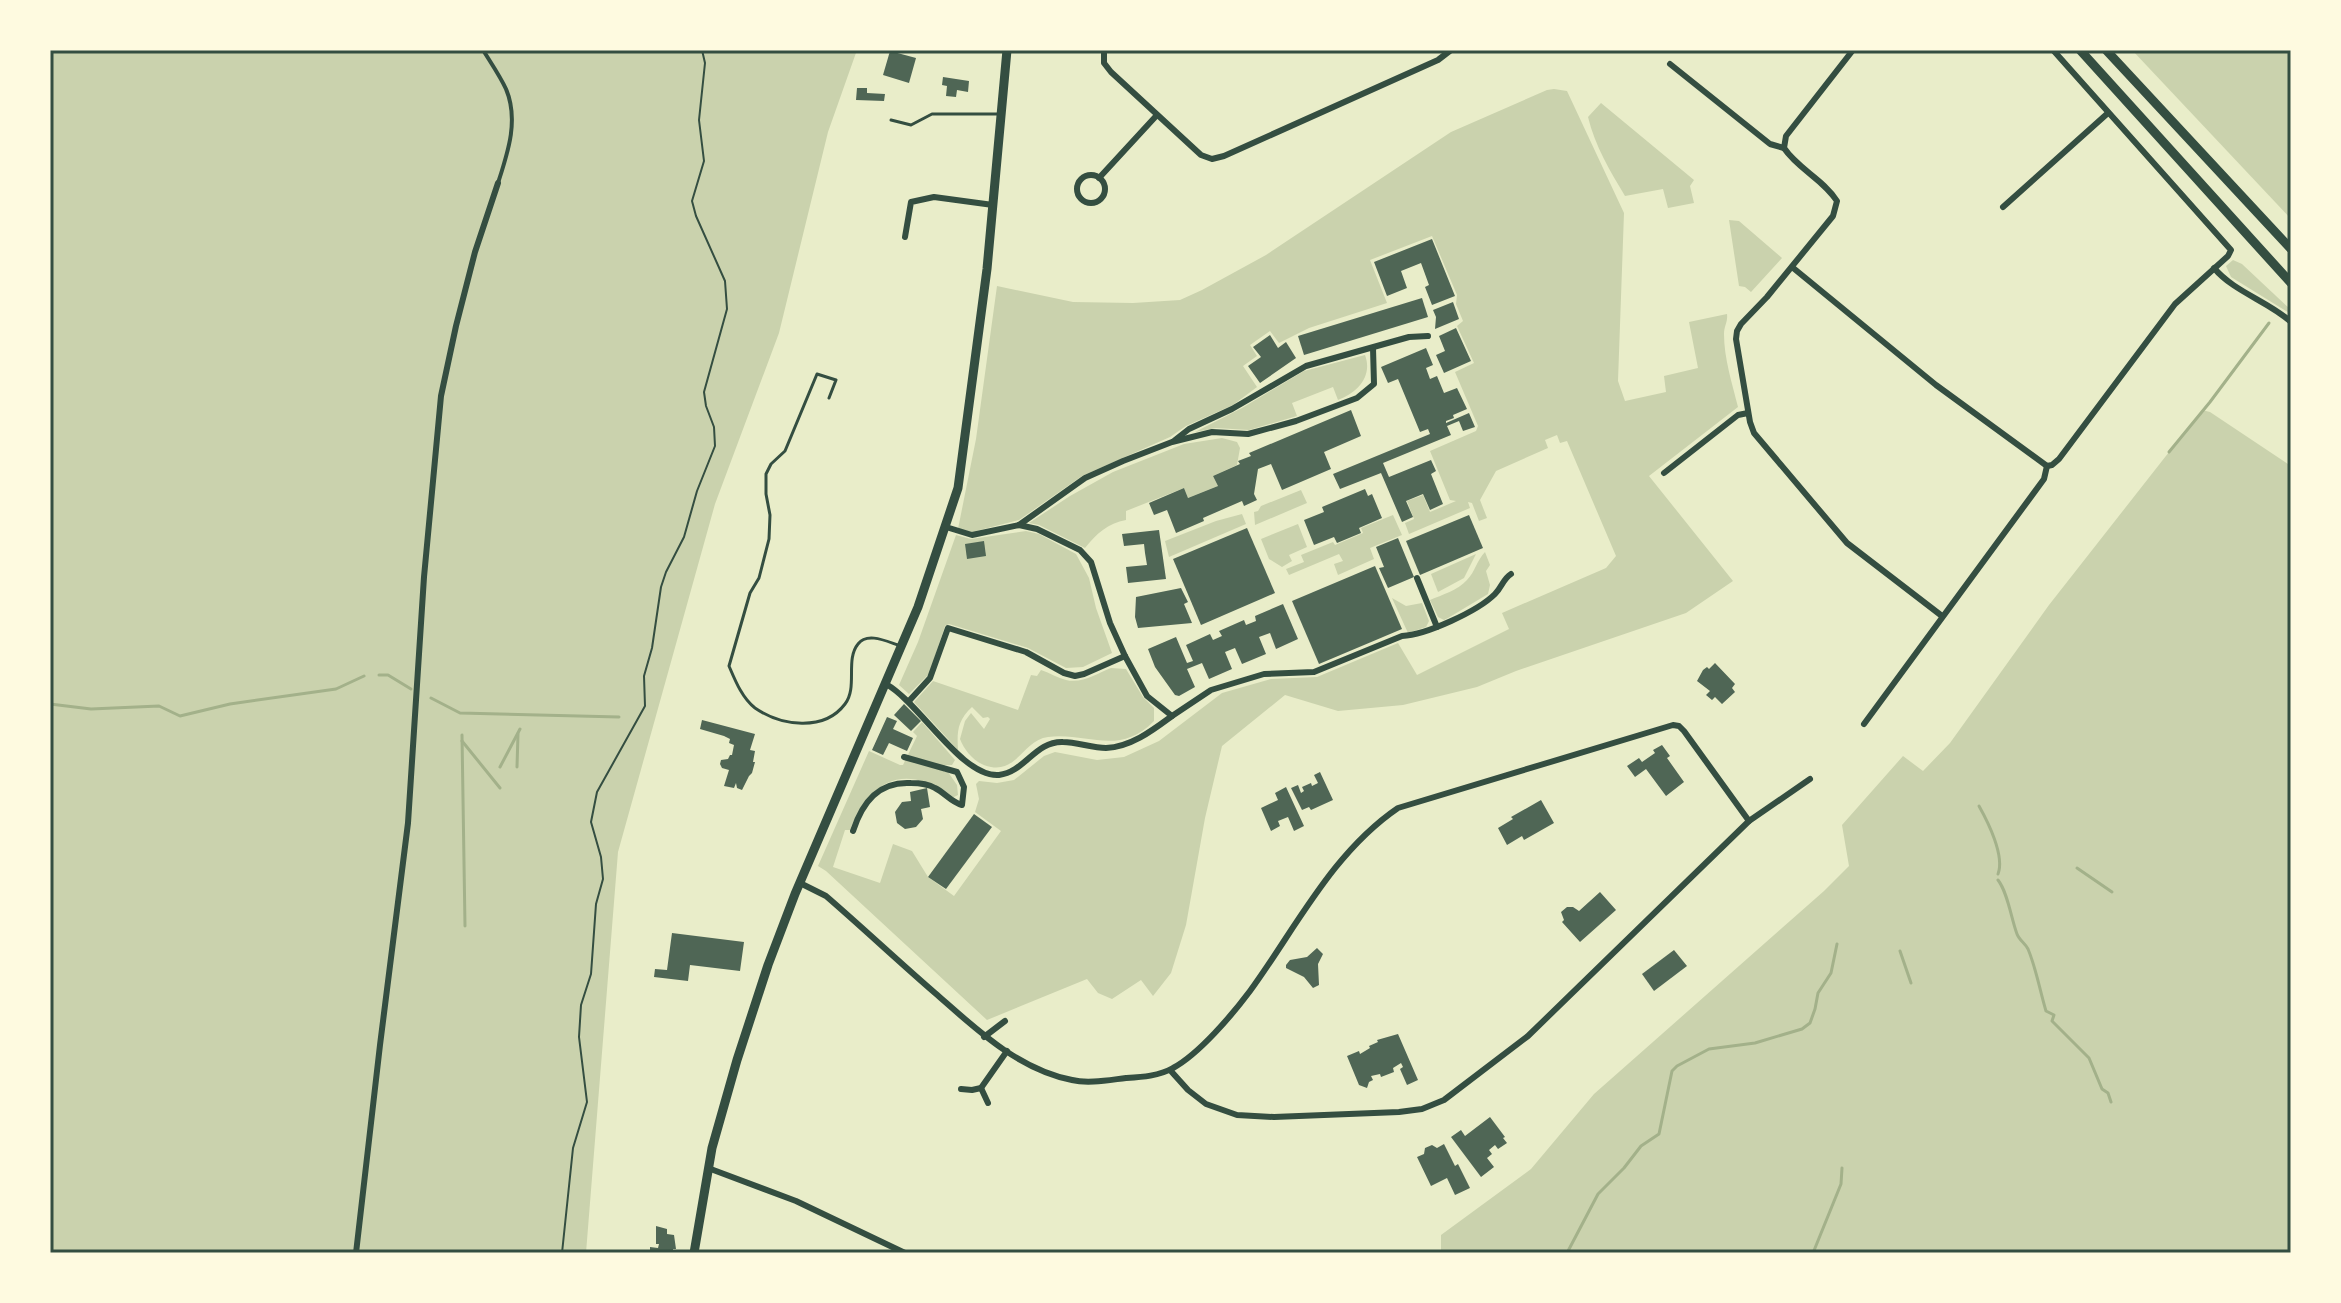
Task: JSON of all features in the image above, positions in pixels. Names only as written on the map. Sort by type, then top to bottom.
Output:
[{"type":"main road","points":[[694,1253],[708,1168],[752,1012],[782,927],[901,647],[958,488],[992,210],[1007,50]]},
{"type":"main road","points":[[2080,50],[2291,283]]},
{"type":"main road","points":[[2106,50],[2291,249]]},
{"type":"street","points":[[356,1253],[408,823],[425,563],[441,396],[471,266],[511,135],[511,110],[505,88],[483,50]]},
{"type":"street","points":[[1104,50],[1104,63],[1111,72],[1201,155],[1212,159],[1438,60],[1451,50]]},
{"type":"street","points":[[1853,50],[1786,136],[1784,148],[1790,158],[1829,189],[1837,201],[1833,216],[1741,324],[1736,339],[1754,433],[1847,543],[1942,616]]},
{"type":"street","points":[[2047,466],[2059,459],[2175,304],[2228,256],[2230,247],[2053,50]]},
{"type":"street","points":[[1670,64],[1770,144],[1784,148]]},
{"type":"street","points":[[2003,207],[2108,113]]},
{"type":"street","points":[[1099,178],[1157,115]]},
{"type":"street","points":[[1087,175],[1099,178],[1104,186],[1102,196],[1090,202],[1081,199],[1077,189],[1080,180],[1087,175]]},
{"type":"street","points":[[905,237],[911,202],[934,197],[992,210]]},
{"type":"street","points":[[1792,267],[1936,385],[2047,466]]},
{"type":"street","points":[[2214,268],[2225,279],[2274,308],[2291,322]]},
{"type":"street","points":[[1172,442],[1189,429],[1232,409],[1306,366],[1409,337],[1428,336]]},
{"type":"street","points":[[946,527],[972,535],[1019,525],[1085,478],[1172,442],[1212,432],[1248,434],[1296,421],[1353,399],[1374,384],[1373,348]]},
{"type":"street","points":[[1664,473],[1738,415],[1748,413]]},
{"type":"street","points":[[1864,724],[2044,479],[2047,466]]},
{"type":"street","points":[[1019,525],[1037,529],[1080,550],[1091,562],[1110,623],[1125,656],[1147,696],[1172,716]]},
{"type":"street","points":[[886,684],[909,701],[963,760],[984,774],[1009,773],[1045,745],[1062,741],[1105,748],[1125,746],[1211,690],[1264,674],[1314,672],[1402,636],[1437,627],[1456,619],[1495,594],[1511,574]]},
{"type":"street","points":[[1417,578],[1437,627]]},
{"type":"street","points":[[909,701],[930,678],[948,628],[1026,652],[1075,676],[1125,656]]},
{"type":"street","points":[[800,883],[826,896],[984,1037],[1035,1067],[1073,1081],[1107,1080],[1149,1076],[1170,1070],[1196,1051],[1249,993],[1338,865],[1372,828],[1398,808],[1673,725],[1684,731],[1749,821]]},
{"type":"street","points":[[853,831],[867,802],[892,784],[934,787],[954,803],[962,805],[964,787],[956,771],[904,757]]},
{"type":"street","points":[[956,771],[963,760]]},
{"type":"street","points":[[1170,1070],[1206,1104],[1237,1115],[1274,1117],[1399,1112],[1422,1109],[1444,1100],[1528,1036],[1749,821],[1810,779]]},
{"type":"street","points":[[984,1037],[1005,1021]]},
{"type":"street","points":[[961,1089],[981,1088],[1007,1051]]},
{"type":"street","points":[[981,1088],[988,1103]]},
{"type":"street","points":[[708,1168],[796,1201],[905,1253]]},
{"type":"lane","points":[[891,120],[911,125],[932,114],[1001,114]]},
{"type":"lane","points":[[829,398],[836,380],[817,374],[785,451],[771,464],[766,474],[769,539],[729,666],[739,688],[754,707],[785,722],[811,724],[835,714],[846,703],[850,694],[853,653],[859,642],[867,638],[879,639],[901,647]]},
{"type":"path","points":[[562,1253],[573,1148],[587,1102],[579,1037],[581,1005],[591,974],[596,904],[603,879],[601,857],[591,822],[597,792],[645,706],[644,676],[652,648],[661,587],[684,537],[697,491],[715,446],[714,427],[704,392],[727,309],[725,281],[692,201],[704,161],[699,120],[705,63],[702,50]]},
{"type":"green space","points":[[50,50],[857,50],[828,132],[779,333],[715,504],[618,852],[586,1253],[50,1253]]},
{"type":"green space","points":[[2132,50],[2291,50],[2291,219]]},
{"type":"green space","points":[[1554,89],[1567,91],[1624,213],[1618,381],[1625,401],[1666,392],[1664,376],[1698,368],[1689,322],[1727,314],[1725,352],[1738,407],[1649,476],[1733,581],[1686,613],[1477,687],[1403,705],[1338,711],[1285,695],[1222,746],[1205,818],[1186,925],[1171,973],[1153,996],[1141,980],[1112,999],[1098,993],[1087,979],[987,1020],[818,866],[869,751],[903,765],[917,736],[913,732],[922,722],[955,760],[952,765],[945,765],[944,772],[948,772],[957,785],[958,795],[952,798],[928,783],[911,779],[887,783],[869,797],[850,830],[845,830],[833,867],[880,883],[893,844],[912,851],[928,877],[954,896],[1001,831],[975,812],[979,799],[976,784],[979,781],[997,783],[1014,780],[1044,756],[1055,752],[1097,760],[1124,757],[1159,741],[1222,693],[1271,679],[1317,677],[1398,643],[1417,675],[1509,629],[1502,613],[1606,568],[1616,556],[1567,441],[1560,443],[1557,435],[1545,440],[1548,448],[1496,471],[1480,500],[1487,518],[1479,521],[1472,503],[1468,502],[1470,508],[1409,534],[1405,523],[1414,519],[1407,501],[1423,495],[1430,512],[1456,501],[1450,500],[1430,451],[1476,431],[1478,426],[1455,372],[1474,363],[1457,326],[1463,321],[1456,304],[1457,295],[1432,236],[1370,260],[1387,303],[1309,328],[1279,343],[1270,331],[1250,345],[1257,356],[1243,366],[1257,387],[1233,405],[1082,476],[1019,520],[972,532],[958,529],[976,439],[997,286],[1073,302],[1180,300],[1266,255],[1451,132]]},
{"type":"green space","points":[[1601,103],[1694,180],[1690,186],[1694,203],[1668,208],[1663,189],[1625,196],[1599,148],[1588,117]]},
{"type":"green space","points":[[1729,220],[1739,221],[1782,258],[1751,292],[1739,286]]},
{"type":"green space","points":[[2233,260],[2242,264],[2291,310],[2291,314],[2231,277],[2226,266]]},
{"type":"green space","points":[[1365,355],[1365,377],[1345,397],[1338,400],[1333,387],[1292,403],[1297,416],[1249,430],[1216,428],[1195,432],[1304,371]]},
{"type":"green space","points":[[2202,410],[2210,412],[2291,466],[2291,1253],[1441,1253],[1441,1235],[1531,1169],[1594,1094],[1849,866],[1842,825],[1903,756],[1923,771],[1950,743],[2049,605]]},
{"type":"green space","points":[[1222,438],[1237,442],[1240,448],[1237,465],[1213,476],[1218,486],[1188,498],[1184,488],[1126,511],[1126,520],[1103,530],[1085,548],[1029,523],[1113,472],[1184,444]]},
{"type":"green space","points":[[1301,490],[1307,503],[1255,525],[1254,512],[1261,506]]},
{"type":"green space","points":[[1242,514],[1246,524],[1169,557],[1165,541]]},
{"type":"green space","points":[[1393,515],[1402,535],[1370,548],[1374,559],[1338,575],[1334,564],[1343,561],[1339,554],[1289,575],[1286,569],[1304,562],[1301,555],[1363,533],[1361,528]]},
{"type":"green space","points":[[1298,524],[1307,547],[1289,555],[1292,561],[1282,567],[1269,559],[1261,539]]},
{"type":"green space","points":[[1026,531],[1039,534],[1076,554],[1089,578],[1112,653],[1083,667],[1066,668],[1028,648],[949,624],[945,626],[929,674],[909,694],[899,685],[918,642],[956,535],[971,539]]},
{"type":"green space","points":[[1485,552],[1490,565],[1486,571],[1490,585],[1488,594],[1444,620],[1438,617],[1430,600],[1463,584]]},
{"type":"green space","points":[[1476,554],[1464,578],[1438,592],[1431,574]]},
{"type":"green space","points":[[1392,598],[1406,606],[1422,603],[1429,621],[1426,627],[1408,633]]},
{"type":"green space","points":[[1111,668],[1126,669],[1143,697],[1154,708],[1154,721],[1141,732],[1115,741],[1062,736],[1040,739],[1008,765],[1000,767],[986,766],[976,761],[960,739],[965,721],[971,713],[984,729],[990,719],[988,717],[983,718],[972,707],[967,712],[959,727],[958,750],[914,702],[933,681],[1018,710],[1031,675],[1037,676],[1041,670],[1072,681]]},
{"type":"building","points":[[890,51],[916,58],[909,83],[883,75]]},
{"type":"building","points":[[943,77],[969,81],[968,92],[957,90],[956,97],[946,96],[947,86],[942,85]]},
{"type":"building","points":[[857,88],[867,88],[867,93],[885,94],[884,101],[856,100]]},
{"type":"building","points":[[1432,239],[1455,296],[1432,305],[1421,263],[1401,271],[1407,288],[1387,296],[1374,262]]},
{"type":"building","points":[[1422,298],[1428,317],[1304,355],[1298,336]]},
{"type":"building","points":[[1453,302],[1459,319],[1435,329],[1433,310]]},
{"type":"building","points":[[1456,328],[1471,361],[1444,373],[1436,355],[1445,351],[1439,336]]},
{"type":"building","points":[[1270,335],[1278,348],[1286,342],[1296,358],[1260,383],[1248,366],[1261,357],[1253,347]]},
{"type":"building","points":[[1426,348],[1433,365],[1426,368],[1430,379],[1437,376],[1444,393],[1457,388],[1467,409],[1453,415],[1454,418],[1446,423],[1469,413],[1475,427],[1463,431],[1459,421],[1447,426],[1451,435],[1383,463],[1389,477],[1431,460],[1436,471],[1431,474],[1443,504],[1430,510],[1423,494],[1406,501],[1413,517],[1402,522],[1381,473],[1340,489],[1333,474],[1430,434],[1428,429],[1420,432],[1398,379],[1388,383],[1381,367]]},
{"type":"building","points":[[1351,410],[1361,436],[1324,452],[1331,469],[1282,490],[1271,464],[1258,469],[1254,494],[1257,500],[1244,506],[1242,501],[1176,533],[1167,510],[1154,515],[1149,503],[1184,488],[1188,498],[1218,486],[1213,476],[1240,464],[1238,461],[1251,456],[1249,453]]},
{"type":"building","points":[[1365,489],[1368,496],[1372,494],[1382,518],[1359,528],[1361,533],[1337,543],[1334,537],[1314,545],[1304,520],[1324,512],[1322,507]]},
{"type":"building","points":[[1469,515],[1483,548],[1420,575],[1406,541]]},
{"type":"building","points":[[1247,528],[1275,593],[1201,625],[1173,559]]},
{"type":"building","points":[[1159,530],[1166,579],[1128,583],[1126,567],[1147,565],[1144,544],[1124,546],[1122,534]]},
{"type":"building","points":[[1398,538],[1414,577],[1388,588],[1379,568],[1384,567],[1376,547]]},
{"type":"building","points":[[984,541],[986,556],[967,559],[965,544]]},
{"type":"building","points":[[1375,566],[1402,629],[1319,664],[1292,601]]},
{"type":"building","points":[[1181,588],[1188,602],[1184,604],[1192,623],[1138,628],[1136,597]]},
{"type":"building","points":[[1283,604],[1298,639],[1276,649],[1270,633],[1259,637],[1266,654],[1242,664],[1235,648],[1225,652],[1232,669],[1209,679],[1202,663],[1187,669],[1195,687],[1179,696],[1175,695],[1155,667],[1148,649],[1176,637],[1187,663],[1193,661],[1186,645],[1210,634],[1213,640],[1222,636],[1219,631],[1244,620],[1246,625],[1256,621],[1255,616]]},
{"type":"building","points":[[1715,663],[1735,684],[1732,688],[1735,692],[1722,704],[1715,697],[1712,700],[1706,695],[1710,691],[1697,681],[1703,670]]},
{"type":"building","points":[[904,704],[921,721],[911,731],[894,715]]},
{"type":"building","points":[[887,717],[897,721],[893,729],[913,738],[907,751],[889,743],[883,755],[872,750]]},
{"type":"building","points":[[702,720],[755,734],[750,750],[755,751],[755,762],[742,790],[737,788],[736,783],[734,788],[724,786],[729,770],[720,764],[721,760],[732,755],[734,745],[724,736],[700,729]]},
{"type":"building","points":[[1662,745],[1684,782],[1666,796],[1646,769],[1635,777],[1627,766],[1639,758],[1642,762]]},
{"type":"building","points":[[1320,772],[1333,800],[1311,810],[1309,807],[1302,810],[1291,788],[1298,785],[1301,793],[1304,791],[1302,787],[1318,783],[1314,775]]},
{"type":"building","points":[[1286,787],[1304,826],[1294,831],[1288,817],[1278,821],[1280,826],[1271,831],[1261,808],[1278,800],[1275,793]]},
{"type":"building","points":[[927,788],[930,807],[921,809],[923,819],[916,827],[905,829],[897,823],[895,812],[902,802],[911,801],[910,792]]},
{"type":"building","points":[[1541,800],[1554,823],[1524,840],[1522,836],[1507,845],[1498,828]]},
{"type":"building","points":[[974,814],[992,827],[946,889],[928,877]]},
{"type":"building","points":[[1600,892],[1616,910],[1580,942],[1562,922],[1561,912],[1567,907],[1579,911]]},
{"type":"building","points":[[672,933],[744,942],[740,971],[690,965],[688,981],[654,977],[655,969],[667,970]]},
{"type":"building","points":[[1317,948],[1323,954],[1318,964],[1319,985],[1313,988],[1304,977],[1286,968],[1286,965],[1290,960],[1307,957]]},
{"type":"building","points":[[1674,950],[1687,966],[1654,991],[1642,974]]},
{"type":"building","points":[[1398,1034],[1418,1080],[1407,1085],[1400,1069],[1403,1067],[1401,1063],[1393,1068],[1394,1072],[1381,1077],[1380,1074],[1371,1076],[1373,1080],[1367,1088],[1359,1085],[1347,1056],[1359,1051],[1360,1054],[1377,1040]]},
{"type":"building","points":[[1490,1117],[1507,1143],[1498,1149],[1495,1145],[1489,1150],[1492,1154],[1487,1158],[1494,1167],[1481,1177],[1451,1137],[1461,1130],[1465,1136]]},
{"type":"building","points":[[1444,1144],[1470,1188],[1455,1195],[1447,1178],[1431,1186],[1417,1157],[1424,1154],[1425,1148],[1432,1145],[1437,1148]]},
{"type":"building","points":[[656,1226],[674,1235],[676,1249],[673,1253],[650,1253],[650,1247],[658,1248],[659,1244],[656,1244]]},
{"type":"waterway","points":[[2169,452],[2269,323]]},
{"type":"waterway","points":[[379,675],[388,675],[411,689]]},
{"type":"waterway","points":[[50,704],[91,709],[159,706],[180,716],[230,704],[336,689],[364,676]]},
{"type":"waterway","points":[[431,698],[460,713],[619,717]]},
{"type":"waterway","points":[[500,767],[520,729]]},
{"type":"waterway","points":[[517,767],[518,734]]},
{"type":"waterway","points":[[462,735],[465,926]]},
{"type":"waterway","points":[[462,741],[500,788]]},
{"type":"waterway","points":[[1979,806],[1997,849],[1998,874]]},
{"type":"waterway","points":[[2077,868],[2112,892]]},
{"type":"waterway","points":[[1998,880],[2017,934],[2031,956],[2046,1011],[2054,1015],[2052,1021],[2089,1058],[2111,1102]]},
{"type":"waterway","points":[[1567,1253],[1598,1194],[1641,1146],[1659,1134],[1672,1071],[1709,1049],[1755,1043],[1802,1029],[1810,1023],[1818,993],[1831,973],[1837,944]]},
{"type":"waterway","points":[[1900,951],[1911,983]]},
{"type":"waterway","points":[[1813,1253],[1841,1184],[1842,1168]]}]
